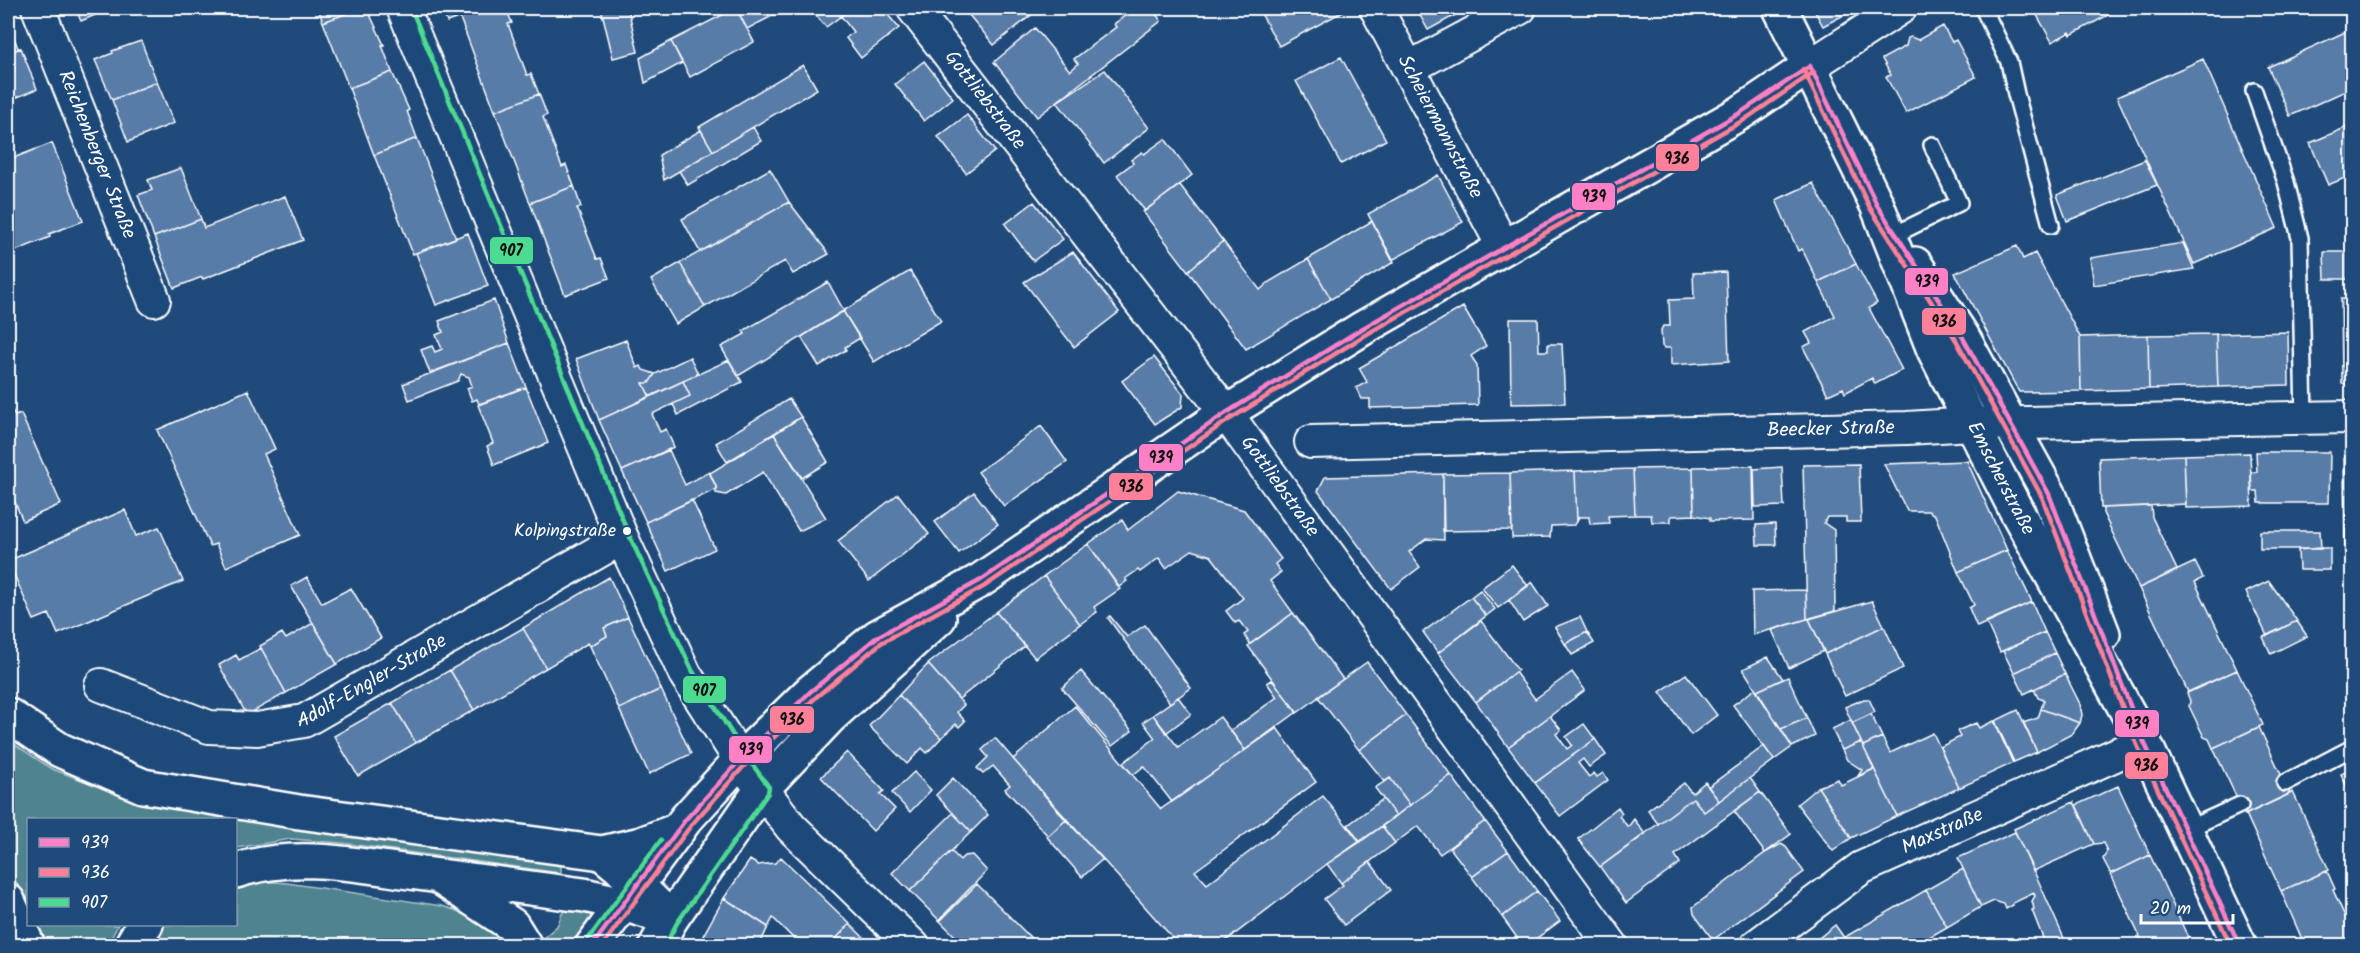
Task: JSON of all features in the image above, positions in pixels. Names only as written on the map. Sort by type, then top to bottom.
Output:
[{"type":"main road","name":"Emscherstraße","points":[[1780,8],[1877,205],[1934,350],[2016,510],[2144,742],[2240,945]]},
{"type":"main road","points":[[592,945],[678,830],[740,760],[810,692],[878,637],[981,580],[1226,413],[1363,328],[1740,113],[1810,66]]},
{"type":"main road","name":"Emscherstraße","points":[[1877,205],[1962,336],[2058,515],[2144,742]]},
{"type":"main road","points":[[602,853],[631,895],[664,932],[762,789],[830,717],[981,580]]},
{"type":"main road","points":[[8,715],[60,750],[143,786],[299,812],[602,853],[641,844],[678,830]]},
{"type":"main road","points":[[237,871],[250,866],[294,859],[342,863],[584,895],[631,895]]},
{"type":"main road","points":[[438,875],[512,925],[525,945]]},
{"type":"main road","points":[[8,901],[28,945]]},
{"type":"main road","points":[[131,945],[145,926]]},
{"type":"street","name":"Reichenberger Straße","points":[[38,8],[154,300]]},
{"type":"street","points":[[403,8],[622,538],[685,674],[740,760],[791,826],[913,945]]},
{"type":"street","name":"Gottliebstraße","points":[[913,8],[1226,413],[1612,945]]},
{"type":"street","name":"Scheiermannstraße","points":[[1376,8],[1504,248]]},
{"type":"street","points":[[1409,68],[1520,8]]},
{"type":"street","points":[[1810,66],[1900,8]]},
{"type":"street","name":"Beecker Straße","points":[[1311,442],[1907,428],[2010,423],[2352,417]]},
{"type":"street","name":"Adolf-Engler-Straße","points":[[101,685],[209,727],[257,729],[304,721],[622,538]]},
{"type":"street","name":"Maxstraße","points":[[1756,945],[1861,868],[2144,742]]},
{"type":"lane","points":[[1983,8],[2009,62],[2051,225]]},
{"type":"lane","points":[[2254,91],[2286,182],[2300,238],[2304,418]]},
{"type":"lane","points":[[1896,234],[1959,203],[1932,145]]},
{"type":"lane","points":[[2285,783],[2352,748]]},
{"type":"lane","points":[[2185,830],[2240,805]]},
{"type":"green space","points":[[8,740],[52,769],[140,802],[234,818],[27,818],[27,906],[8,864]]},
{"type":"green space","points":[[237,818],[561,864],[561,873],[342,843],[291,839],[237,848]]},
{"type":"green space","points":[[237,881],[287,883],[442,906],[484,920],[509,946],[148,946],[164,926],[237,926]]},
{"type":"green space","points":[[565,907],[598,915],[578,945],[545,945],[542,939],[557,926]]},
{"type":"green space","points":[[36,926],[117,926],[107,946],[46,945]]},
{"type":"building","points":[[75,8],[112,8],[81,21]]},
{"type":"building","points":[[318,8],[362,8],[323,22]]},
{"type":"building","points":[[367,8],[384,45],[382,45],[392,72],[349,88],[323,22]]},
{"type":"building","points":[[441,8],[487,8],[447,22]]},
{"type":"building","points":[[488,8],[506,8],[512,23],[508,24],[527,75],[531,74],[539,94],[495,111],[460,18]]},
{"type":"building","points":[[601,8],[628,8],[638,52],[613,58]]},
{"type":"building","points":[[736,8],[788,8],[747,29]]},
{"type":"building","points":[[736,8],[754,42],[690,77],[671,41]]},
{"type":"building","points":[[810,8],[852,8],[826,27]]},
{"type":"building","points":[[852,8],[882,8],[899,28],[861,58],[846,38],[853,32],[841,16]]},
{"type":"building","points":[[963,8],[1040,8],[994,45]]},
{"type":"building","points":[[1135,8],[1152,8],[1161,21],[1037,117],[994,62],[1035,28],[1070,71],[1078,64],[1074,59],[1116,27],[1114,24]]},
{"type":"building","points":[[1258,8],[1345,8],[1346,10],[1279,46]]},
{"type":"building","points":[[1416,8],[1462,8],[1463,11],[1428,30]]},
{"type":"building","points":[[1813,8],[1857,8],[1823,26]]},
{"type":"building","points":[[2033,8],[2121,8],[2071,35],[2070,32],[2052,42]]},
{"type":"building","points":[[8,22],[18,48],[21,48],[8,53]]},
{"type":"building","points":[[1943,26],[1952,42],[1956,40],[1976,77],[1906,113],[1886,77],[1891,75],[1882,59],[1906,46],[1908,38],[1918,40]]},
{"type":"building","points":[[2352,29],[2352,88],[2290,116],[2268,67]]},
{"type":"building","points":[[141,41],[157,82],[112,100],[95,60],[113,53],[112,51]]},
{"type":"building","points":[[671,41],[682,63],[645,83],[640,58]]},
{"type":"building","points":[[21,48],[37,89],[8,101],[8,53]]},
{"type":"building","points":[[1341,57],[1386,140],[1341,164],[1296,81]]},
{"type":"building","points":[[2203,59],[2277,228],[2194,264],[2117,97]]},
{"type":"building","points":[[924,61],[953,98],[924,121],[895,84]]},
{"type":"building","points":[[803,65],[817,89],[713,151],[699,127]]},
{"type":"building","points":[[1105,70],[1149,128],[1104,163],[1057,102]]},
{"type":"building","points":[[392,72],[409,110],[407,111],[417,138],[374,155],[349,88]]},
{"type":"building","points":[[157,82],[174,123],[128,142],[112,100]]},
{"type":"building","points":[[539,94],[547,115],[543,117],[562,167],[566,165],[574,186],[530,203],[495,111]]},
{"type":"building","points":[[967,115],[995,151],[966,173],[938,137]]},
{"type":"building","points":[[2352,125],[2352,175],[2328,185],[2310,143]]},
{"type":"building","points":[[753,127],[761,141],[688,185],[679,171]]},
{"type":"building","points":[[701,130],[713,151],[664,180],[659,155]]},
{"type":"building","points":[[417,138],[456,238],[413,254],[374,155]]},
{"type":"building","points":[[1165,139],[1192,175],[1145,211],[1117,175],[1133,163],[1131,160]]},
{"type":"building","points":[[52,143],[83,221],[8,254],[8,160]]},
{"type":"building","points":[[2145,160],[2157,185],[2067,221],[2057,195]]},
{"type":"building","points":[[181,168],[201,219],[154,237],[138,195],[152,190],[148,180]]},
{"type":"building","points":[[770,169],[789,202],[700,252],[682,219]]},
{"type":"building","points":[[1438,175],[1463,222],[1392,260],[1368,214]]},
{"type":"building","points":[[1813,183],[1856,264],[1818,282],[1802,249],[1798,251],[1776,200]]},
{"type":"building","points":[[1180,185],[1223,241],[1188,271],[1143,212]]},
{"type":"building","points":[[574,186],[581,207],[577,208],[597,259],[601,258],[609,278],[565,295],[530,203]]},
{"type":"building","points":[[285,196],[303,240],[174,288],[154,237],[201,219],[204,228]]},
{"type":"building","points":[[789,202],[829,254],[793,274],[785,261],[705,307],[680,263]]},
{"type":"building","points":[[1034,202],[1063,239],[1033,261],[1005,224]]},
{"type":"building","points":[[1372,221],[1394,262],[1331,299],[1308,259]]},
{"type":"building","points":[[468,233],[488,286],[436,305],[416,253]]},
{"type":"building","points":[[1223,241],[1260,290],[1269,282],[1308,259],[1331,299],[1246,349],[1188,271]]},
{"type":"building","points":[[2183,243],[2194,269],[2094,285],[2090,258]]},
{"type":"building","points":[[2017,246],[2023,259],[2035,253],[2080,337],[2081,391],[2019,392],[1955,273]]},
{"type":"building","points":[[1073,252],[1119,312],[1074,347],[1024,282]]},
{"type":"building","points":[[2324,252],[2351,252],[2352,279],[2325,279]]},
{"type":"building","points":[[680,263],[705,307],[676,324],[651,280]]},
{"type":"building","points":[[1856,264],[1877,303],[1869,308],[1902,370],[1875,384],[1872,378],[1845,393],[1843,388],[1828,395],[1803,347],[1811,343],[1805,332],[1835,316],[1818,282]]},
{"type":"building","points":[[910,271],[941,321],[874,362],[843,311]]},
{"type":"building","points":[[1726,272],[1729,361],[1671,365],[1671,348],[1662,346],[1661,330],[1663,326],[1670,326],[1669,300],[1694,299],[1693,273]]},
{"type":"building","points":[[828,282],[844,311],[738,376],[721,347],[745,334],[743,331]]},
{"type":"building","points":[[2341,299],[2352,299],[2352,383],[2342,384]]},
{"type":"building","points":[[494,300],[509,343],[430,373],[421,350],[432,346],[435,352],[442,349],[436,335],[443,332],[439,321]]},
{"type":"building","points":[[1463,307],[1486,346],[1471,356],[1477,365],[1478,405],[1370,408],[1370,399],[1362,399],[1356,388],[1367,382],[1359,368]]},
{"type":"building","points":[[843,311],[860,338],[845,347],[846,350],[819,366],[801,337]]},
{"type":"building","points":[[1510,319],[1538,319],[1539,351],[1548,351],[1548,344],[1562,344],[1565,403],[1511,404]]},
{"type":"building","points":[[2288,332],[2289,385],[2218,387],[2216,334]]},
{"type":"building","points":[[2216,334],[2218,387],[2149,389],[2148,335]]},
{"type":"building","points":[[2148,335],[2149,389],[2081,391],[2080,337]]},
{"type":"building","points":[[626,340],[637,368],[641,366],[643,370],[655,374],[649,383],[643,383],[650,397],[599,420],[576,359]]},
{"type":"building","points":[[509,343],[526,387],[479,404],[477,399],[472,401],[467,388],[472,386],[469,377],[461,374],[458,381],[409,400],[403,384]]},
{"type":"building","points":[[690,357],[698,374],[650,397],[643,383],[649,383],[655,374]]},
{"type":"building","points":[[1154,357],[1183,394],[1182,407],[1155,424],[1122,381]]},
{"type":"building","points":[[729,360],[742,382],[678,415],[673,404],[690,396],[683,381]]},
{"type":"building","points":[[683,381],[690,396],[652,414],[660,432],[666,429],[674,447],[622,471],[599,420]]},
{"type":"building","points":[[526,387],[548,443],[494,465],[487,446],[493,443],[478,405]]},
{"type":"building","points":[[248,390],[275,449],[264,454],[300,535],[226,567],[216,544],[210,546],[157,430]]},
{"type":"building","points":[[789,399],[801,417],[727,462],[716,443]]},
{"type":"building","points":[[10,406],[15,416],[21,414],[61,504],[23,521],[8,486],[8,407]]},
{"type":"building","points":[[801,417],[828,462],[802,478],[774,434]]},
{"type":"building","points":[[1041,426],[1067,462],[1004,506],[978,472]]},
{"type":"building","points":[[774,434],[826,518],[799,531],[763,472],[726,495],[716,493],[717,489],[710,473]]},
{"type":"building","points":[[669,450],[685,485],[709,472],[717,489],[646,522],[622,471]]},
{"type":"building","points":[[2344,451],[2352,451],[2352,553],[2345,553]]},
{"type":"building","points":[[2256,452],[2330,452],[2329,503],[2259,503],[2258,491],[2252,491],[2251,472],[2257,472]]},
{"type":"building","points":[[2250,453],[2252,506],[2186,508],[2184,455]]},
{"type":"building","points":[[2184,455],[2186,504],[2101,508],[2099,458]]},
{"type":"building","points":[[1967,461],[2007,550],[1958,572],[1935,515],[1928,511],[1907,511],[1884,464]]},
{"type":"building","points":[[1859,464],[1861,522],[1846,522],[1846,517],[1827,517],[1824,523],[1834,530],[1835,611],[1807,619],[1803,465]]},
{"type":"building","points":[[1753,466],[1754,520],[1710,521],[1710,518],[1694,515],[1693,467]]},
{"type":"building","points":[[1782,467],[1784,506],[1755,507],[1754,469]]},
{"type":"building","points":[[1693,468],[1694,515],[1671,516],[1671,522],[1652,522],[1651,515],[1635,515],[1633,469]]},
{"type":"building","points":[[1633,469],[1635,515],[1608,516],[1609,523],[1590,524],[1589,517],[1579,517],[1577,522],[1575,471]]},
{"type":"building","points":[[1575,471],[1577,522],[1574,525],[1551,526],[1550,537],[1512,538],[1510,473]]},
{"type":"building","points":[[1510,473],[1512,530],[1443,531],[1443,474]]},
{"type":"building","points":[[1443,474],[1444,540],[1426,539],[1409,552],[1420,567],[1391,589],[1318,491],[1325,477]]},
{"type":"building","points":[[1178,491],[1244,510],[1281,559],[1275,564],[1281,572],[1270,581],[1293,613],[1250,644],[1244,635],[1248,632],[1239,621],[1235,623],[1226,611],[1243,598],[1211,556],[1192,550],[1166,568],[1159,558],[1140,572],[1138,570],[1125,579],[1127,581],[1119,587],[1088,544],[1122,520],[1128,530]]},
{"type":"building","points":[[974,492],[998,524],[959,553],[935,522]]},
{"type":"building","points":[[898,494],[929,534],[869,581],[838,541]]},
{"type":"building","points":[[692,500],[715,549],[668,571],[646,522]]},
{"type":"building","points":[[2151,506],[2152,517],[2177,570],[2139,588],[2103,513],[2103,508]]},
{"type":"building","points":[[125,510],[136,536],[159,527],[183,581],[58,634],[49,614],[34,620],[8,561]]},
{"type":"building","points":[[1775,524],[1776,545],[1757,545],[1756,525]]},
{"type":"building","points":[[2260,531],[2320,531],[2321,549],[2260,549]]},
{"type":"building","points":[[1088,544],[1120,589],[1094,607],[1097,612],[1080,624],[1044,576]]},
{"type":"building","points":[[2330,548],[2330,570],[2299,570],[2298,550]]},
{"type":"building","points":[[2007,550],[2032,602],[1977,627],[1969,608],[1974,605],[1958,572]]},
{"type":"building","points":[[2195,562],[2203,578],[2195,582],[2237,670],[2188,692],[2139,588]]},
{"type":"building","points":[[1512,565],[1528,586],[1498,608],[1482,588]]},
{"type":"building","points":[[1044,576],[1080,624],[1035,658],[996,612]]},
{"type":"building","points":[[307,577],[322,603],[351,588],[381,638],[337,664],[291,586]]},
{"type":"building","points":[[609,577],[628,617],[604,628],[607,636],[590,646],[588,643],[546,668],[523,628]]},
{"type":"building","points":[[2269,581],[2297,621],[2267,636],[2246,592]]},
{"type":"building","points":[[1532,582],[1548,606],[1523,622],[1509,600]]},
{"type":"building","points":[[1480,590],[1495,609],[1486,616],[1471,597]]},
{"type":"building","points":[[1806,590],[1807,619],[1753,635],[1752,591]]},
{"type":"building","points":[[1471,597],[1486,616],[1438,653],[1423,632]]},
{"type":"building","points":[[1872,601],[1884,626],[1825,654],[1809,619]]},
{"type":"building","points":[[2032,602],[2045,632],[2000,652],[1986,622]]},
{"type":"building","points":[[996,612],[1025,646],[959,699],[928,664]]},
{"type":"building","points":[[1293,613],[1343,679],[1297,713],[1248,646]]},
{"type":"building","points":[[1110,616],[1127,637],[1145,625],[1191,688],[1170,703],[1108,618]]},
{"type":"building","points":[[628,617],[661,689],[619,709],[590,646],[607,636],[604,628]]},
{"type":"building","points":[[1580,617],[1587,632],[1565,644],[1555,627]]},
{"type":"building","points":[[1807,619],[1824,651],[1789,668],[1772,630]]},
{"type":"building","points":[[1481,621],[1518,670],[1476,702],[1438,653]]},
{"type":"building","points":[[2297,621],[2307,636],[2271,654],[2263,637]]},
{"type":"building","points":[[313,623],[337,664],[286,693],[260,646],[282,633],[286,639]]},
{"type":"building","points":[[1884,626],[1903,668],[1845,696],[1825,654]]},
{"type":"building","points":[[523,628],[546,668],[474,710],[450,670]]},
{"type":"building","points":[[1587,632],[1594,643],[1572,655],[1565,644]]},
{"type":"building","points":[[2045,632],[2055,653],[2014,673],[2003,651]]},
{"type":"building","points":[[261,648],[286,693],[247,715],[219,665],[236,655],[239,660]]},
{"type":"building","points":[[2055,653],[2065,674],[2024,694],[2014,673]]},
{"type":"building","points":[[1768,657],[1783,679],[1757,691],[1743,669]]},
{"type":"building","points":[[1367,662],[1406,715],[1359,750],[1318,697]]},
{"type":"building","points":[[928,664],[964,705],[957,712],[965,721],[959,727],[956,724],[941,738],[899,695]]},
{"type":"building","points":[[450,670],[474,710],[416,743],[392,703]]},
{"type":"building","points":[[2237,670],[2263,725],[2213,748],[2209,739],[2204,737],[2189,706],[2187,693]]},
{"type":"building","points":[[1081,671],[1132,731],[1112,746],[1062,688]]},
{"type":"building","points":[[1515,672],[1535,699],[1572,672],[1585,690],[1508,747],[1476,702]]},
{"type":"building","points":[[1686,674],[1717,715],[1691,735],[1660,692]]},
{"type":"building","points":[[2065,674],[2080,704],[2082,715],[2080,723],[2041,709],[2044,700],[2038,698],[2034,689]]},
{"type":"building","points":[[1788,677],[1807,718],[1781,729],[1757,691]]},
{"type":"building","points":[[1272,680],[1297,712],[1245,750],[1231,731],[1277,697],[1267,683]]},
{"type":"building","points":[[661,689],[691,754],[649,774],[619,709]]},
{"type":"building","points":[[1755,689],[1792,747],[1774,760],[1733,705]]},
{"type":"building","points":[[899,695],[941,738],[927,753],[922,748],[907,764],[869,726]]},
{"type":"building","points":[[1178,697],[1191,714],[1166,733],[1153,715]]},
{"type":"building","points":[[1869,699],[1875,712],[1852,723],[1845,707]]},
{"type":"building","points":[[392,703],[416,743],[358,776],[334,736]]},
{"type":"building","points":[[1075,706],[1161,809],[1277,728],[1316,782],[1195,871],[1207,884],[1323,796],[1360,842],[1327,864],[1219,946],[1180,946],[1013,759]]},
{"type":"building","points":[[2041,709],[2080,723],[2072,734],[2037,752],[2023,723],[2038,718]]},
{"type":"building","points":[[2018,710],[2037,752],[2014,762],[1995,721]]},
{"type":"building","points":[[1871,714],[1882,737],[1863,746],[1852,723]]},
{"type":"building","points":[[1153,715],[1178,747],[1220,717],[1245,750],[1172,802],[1144,766],[1133,775],[1123,763],[1155,738],[1143,722]]},
{"type":"building","points":[[1406,715],[1451,775],[1410,805],[1390,778],[1385,782],[1359,750]]},
{"type":"building","points":[[1550,716],[1561,730],[1556,734],[1567,749],[1572,745],[1566,737],[1584,724],[1595,739],[1535,783],[1508,747]]},
{"type":"building","points":[[1807,718],[1815,736],[1792,747],[1781,729]]},
{"type":"building","points":[[1851,720],[1861,742],[1842,750],[1832,729]]},
{"type":"building","points":[[1994,721],[2013,763],[1959,788],[1940,747],[1960,737],[1957,731],[1976,723],[1979,728]]},
{"type":"building","points":[[2259,727],[2290,794],[2245,815],[2213,748]]},
{"type":"building","points":[[1933,733],[1959,788],[1897,816],[1863,746],[1882,737],[1890,753]]},
{"type":"building","points":[[995,738],[1066,820],[1048,836],[1005,789],[1010,785],[993,766],[983,774],[977,768],[988,757],[982,750]]},
{"type":"building","points":[[1595,739],[1606,755],[1589,767],[1583,759],[1578,763],[1589,777],[1594,773],[1597,777],[1603,773],[1608,780],[1560,816],[1535,783]]},
{"type":"building","points":[[1861,742],[1874,769],[1858,776],[1862,770],[1847,760],[1842,750]]},
{"type":"building","points":[[1764,746],[1774,760],[1719,801],[1708,787]]},
{"type":"building","points":[[847,752],[884,791],[880,794],[895,809],[873,831],[821,777]]},
{"type":"building","points":[[1874,769],[1897,816],[1851,838],[1818,787],[1838,779],[1841,785]]},
{"type":"building","points":[[2352,769],[2352,798],[2341,774]]},
{"type":"building","points":[[914,772],[931,790],[910,812],[892,793]]},
{"type":"building","points":[[1451,775],[1485,821],[1440,854],[1418,826],[1395,843],[1382,826]]},
{"type":"building","points":[[953,778],[988,815],[971,832],[936,795]]},
{"type":"building","points":[[1390,778],[1410,805],[1396,816],[1375,788]]},
{"type":"building","points":[[1750,778],[1760,792],[1675,855],[1680,863],[1626,903],[1600,867],[1693,798],[1704,812]]},
{"type":"building","points":[[1705,782],[1719,801],[1704,812],[1693,798],[1658,824],[1648,810],[1684,783],[1692,793]]},
{"type":"building","points":[[2118,786],[2150,855],[2111,874],[2103,859],[2107,851],[2103,843],[2094,844],[2076,805]]},
{"type":"building","points":[[1818,787],[1851,838],[1833,851],[1797,804]]},
{"type":"building","points":[[1760,792],[1791,834],[1765,853],[1734,811]]},
{"type":"building","points":[[2293,792],[2329,870],[2281,891],[2246,814]]},
{"type":"building","points":[[1383,799],[1396,816],[1360,842],[1348,825]]},
{"type":"building","points":[[2074,802],[2094,844],[2033,871],[2014,829]]},
{"type":"building","points":[[1618,807],[1622,813],[1619,816],[1628,827],[1634,819],[1645,834],[1600,867],[1578,839]]},
{"type":"building","points":[[953,813],[971,832],[910,891],[892,873]]},
{"type":"building","points":[[1066,820],[1103,859],[1082,877],[1047,837]]},
{"type":"building","points":[[1485,821],[1508,851],[1472,877],[1450,848]]},
{"type":"building","points":[[1382,826],[1395,843],[1341,883],[1327,864]]},
{"type":"building","points":[[2015,832],[2067,945],[2046,946],[2032,910],[2034,909],[2032,901],[2034,893],[2006,909],[2004,904],[1994,901],[1981,907],[1958,858]]},
{"type":"building","points":[[1781,844],[1786,847],[1804,872],[1713,940],[1694,914],[1693,907],[1765,853]]},
{"type":"building","points":[[951,851],[960,860],[964,856],[972,855],[987,871],[939,920],[910,891]]},
{"type":"building","points":[[1508,851],[1537,891],[1502,917],[1472,877]]},
{"type":"building","points":[[2150,855],[2192,946],[2144,946],[2111,874]]},
{"type":"building","points":[[781,857],[850,924],[829,946],[801,946],[773,918],[768,927],[724,898],[750,860],[758,865],[775,863]]},
{"type":"building","points":[[1370,862],[1391,890],[1344,925],[1324,899],[1343,885],[1341,883]]},
{"type":"building","points":[[1963,869],[1981,907],[1947,927],[1926,890]]},
{"type":"building","points":[[2327,871],[2352,932],[2352,946],[2305,946],[2281,891]]},
{"type":"building","points":[[977,884],[1038,946],[965,946],[940,921]]},
{"type":"building","points":[[1926,890],[1947,927],[1914,946],[1851,946],[1845,937]]},
{"type":"building","points":[[1537,891],[1560,921],[1523,946],[1502,917]]},
{"type":"building","points":[[724,898],[768,927],[759,946],[704,946],[699,943]]},
{"type":"building","points":[[850,924],[872,946],[829,946]]},
{"type":"building","points":[[1835,925],[1850,946],[1809,946]]},
{"type":"transit line","name":"907","points":[[411,8],[629,535],[692,670],[746,756],[769,787],[768,793],[677,923],[665,946]]},
{"type":"transit line","name":"939","points":[[1810,66],[1877,205],[1962,336],[2049,494],[2144,742],[2240,946]]},
{"type":"transit line","name":"939","points":[[592,946],[686,819],[740,760],[810,692],[877,637],[981,580],[1226,413],[1363,328],[1740,113],[1810,66]]},
{"type":"transit line","name":"936","points":[[1803,69],[1870,208],[1956,340],[2042,497],[2137,745],[2231,946]]},
{"type":"transit line","name":"936","points":[[602,946],[692,824],[745,765],[815,698],[881,643],[985,586],[1230,419],[1367,334],[1744,120],[1814,72]]},
{"type":"transit line","name":"907","points":[[586,942],[661,840]]},
{"type":"place","name":"Kolpingstraße","points":[[627,531]]}]
